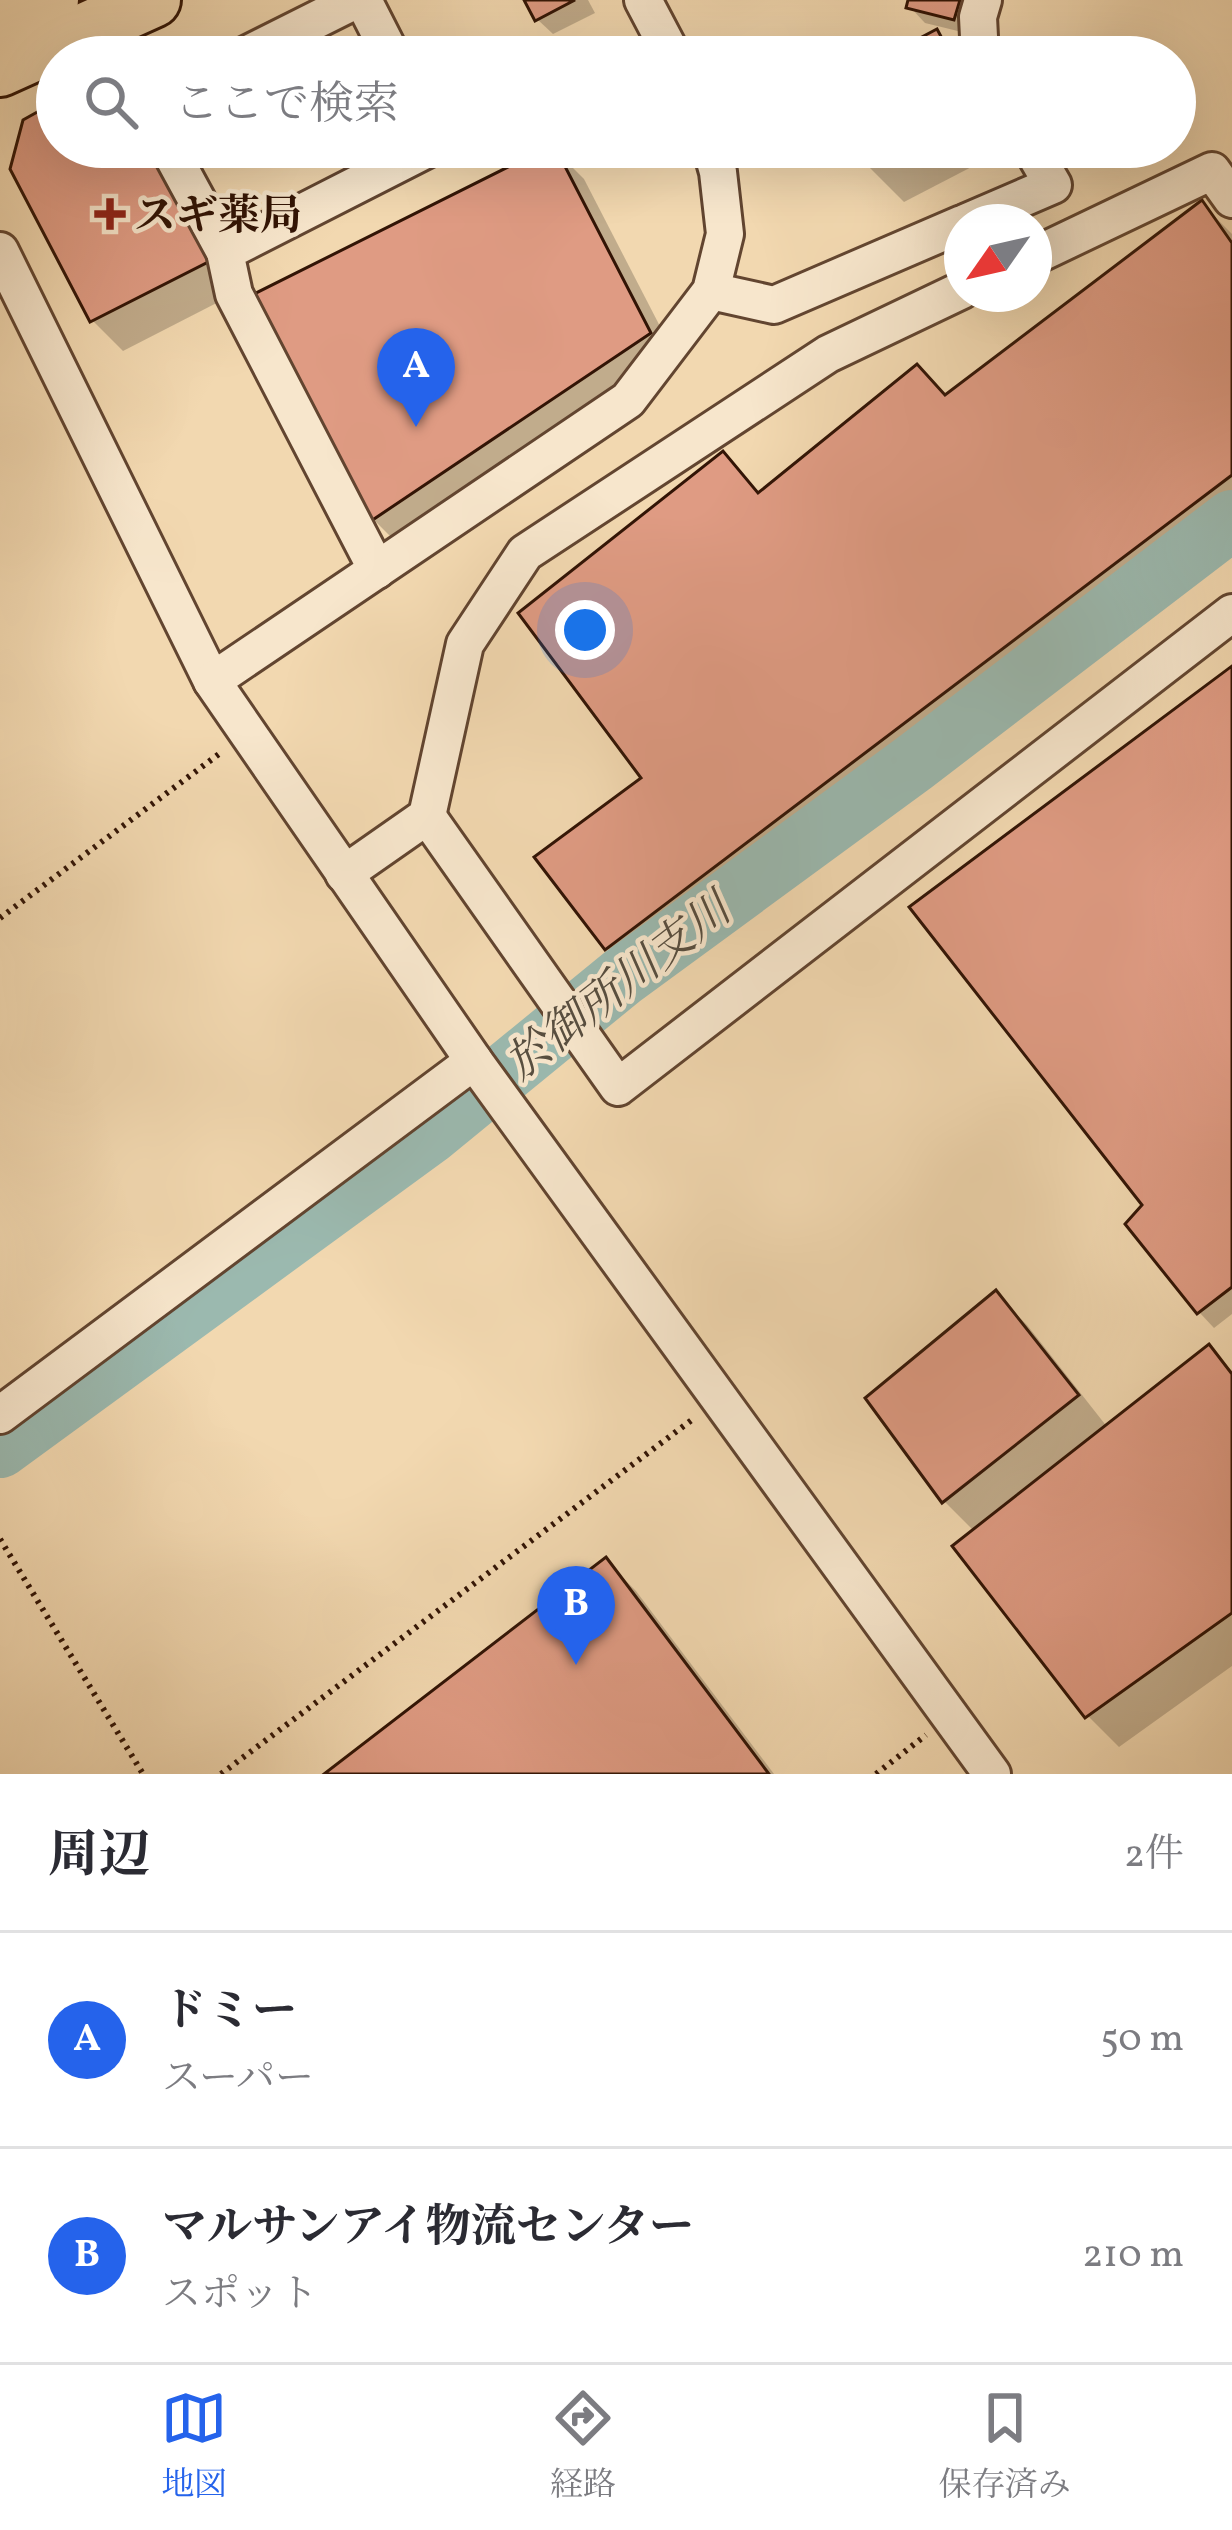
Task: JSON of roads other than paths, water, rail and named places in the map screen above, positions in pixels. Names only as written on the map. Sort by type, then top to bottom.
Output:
[{"type":"highway","points":[[0,26],[51,0]]},
{"type":"highway","points":[[74,36],[153,0]]},
{"type":"highway","points":[[0,70],[36,54]]},
{"type":"street","points":[[285,36],[359,0],[380,36]]},
{"type":"street","points":[[643,0],[662,36]]},
{"type":"street","points":[[979,36],[983,0]]},
{"type":"street","points":[[180,168],[225,252],[233,294],[377,570]]},
{"type":"street","points":[[225,252],[390,168]]},
{"type":"street","points":[[212,681],[628,400],[711,291],[725,234],[714,168]]},
{"type":"street","points":[[1009,204],[1053,185],[1043,168]]},
{"type":"street","points":[[1052,247],[1212,171],[1232,199]]},
{"type":"street","points":[[711,291],[774,305],[944,232]]},
{"type":"street","points":[[0,251],[212,681],[474,1061],[992,1774]]},
{"type":"street","points":[[344,874],[427,816],[465,644],[525,553],[828,354],[944,299]]},
{"type":"street","points":[[427,816],[618,1087],[1232,613]]},
{"type":"street","points":[[0,1415],[474,1061]]},
{"type":"waterway","name":"於御所川支川","points":[[0,1448],[430,1134],[622,977],[914,763],[1232,520]]},
{"type":"place","name":"スギ薬局","points":[[110,214]]},
{"type":"place","name":"ドミー","points":[[416,427]]},
{"type":"place","name":"マルサンアイ物流センター","points":[[576,1665]]}]
